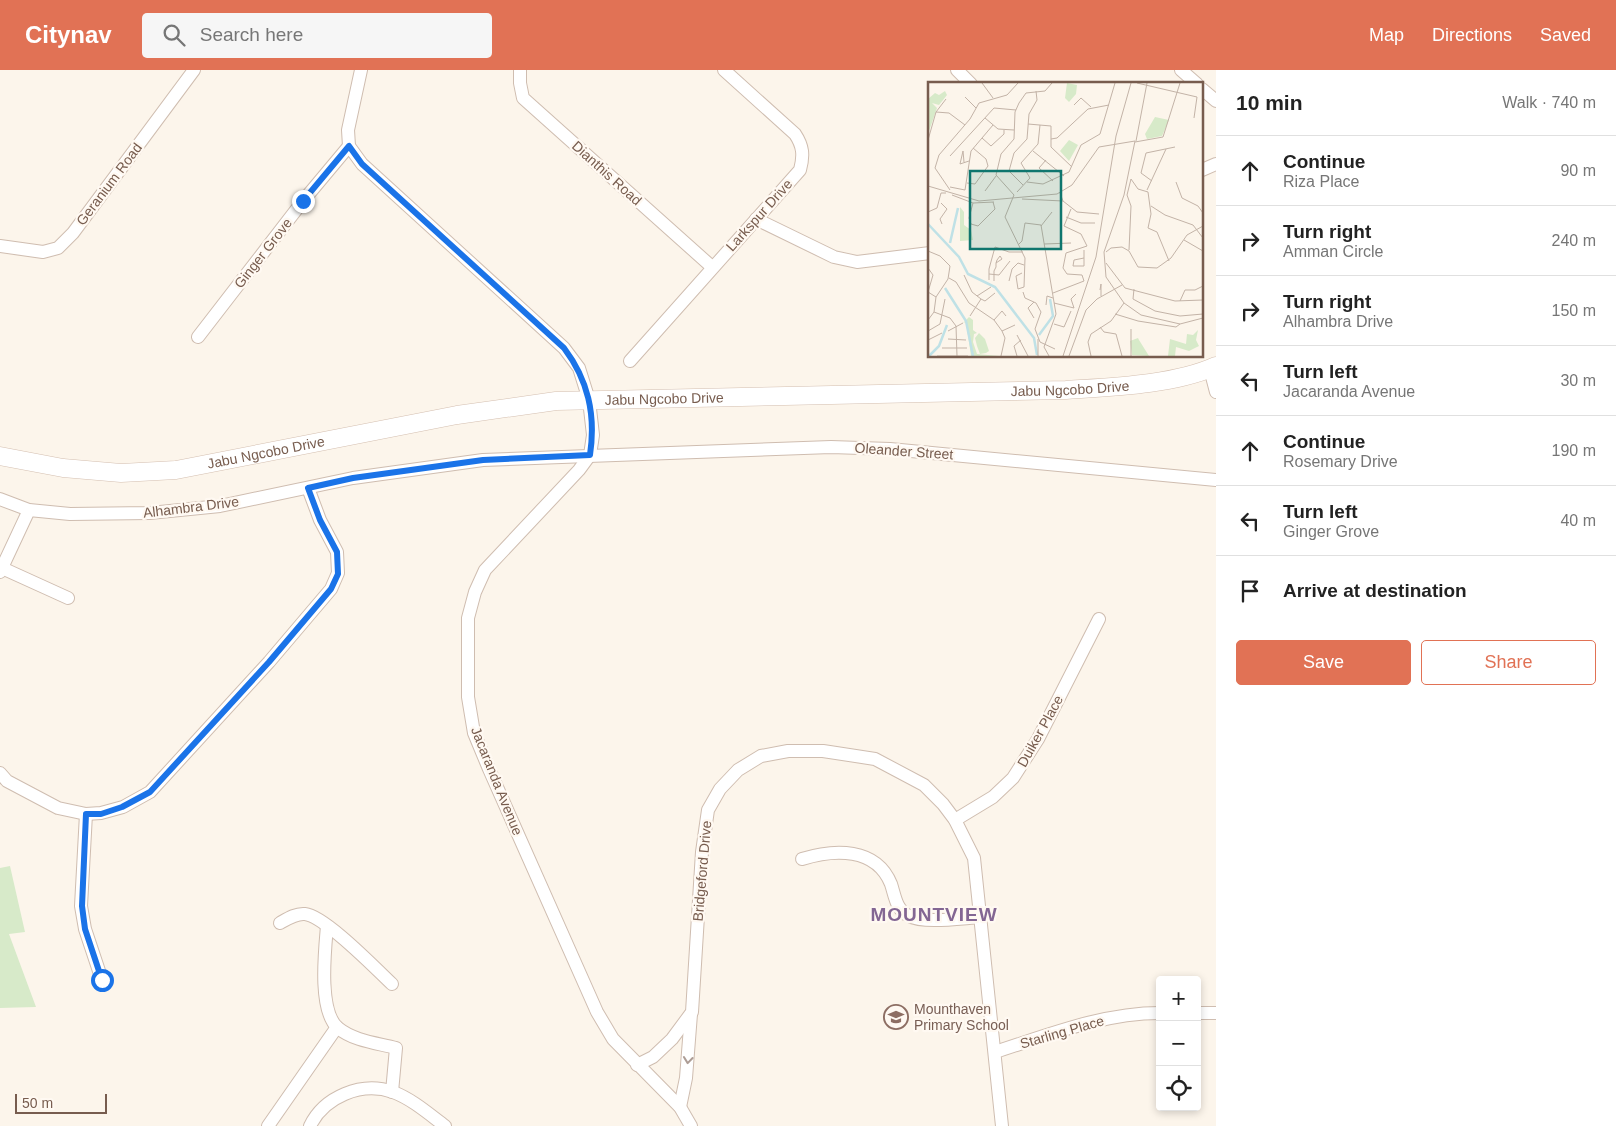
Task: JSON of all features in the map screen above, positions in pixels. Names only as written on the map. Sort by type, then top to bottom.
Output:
[{"type":"main road","name":"Jabu Ngcobo Drive","points":[[0,456],[63,468],[121,472],[176,470],[457,415],[520,405],[589,400],[689,400],[1066,390],[1117,387],[1167,379],[1213,368]]},
{"type":"street","name":"Geranium Road","points":[[0,246],[44,252],[58,248],[72,233],[194,70]]},
{"type":"street","points":[[361,70],[348,130],[349,146],[362,164],[564,348],[579,368],[589,400],[593,435],[590,455]]},
{"type":"street","name":"Dianthis Road","points":[[520,70],[523,98],[712,267]]},
{"type":"street","name":"Larkspur Drive","points":[[630,361],[800,170],[804,157],[801,144],[794,134],[724,70]]},
{"type":"street","points":[[957,70],[969,82]]},
{"type":"street","points":[[1181,70],[1195,82]]},
{"type":"street","points":[[1204,91],[1216,100]]},
{"type":"street","name":"Ginger Grove","points":[[198,337],[303,201],[349,146]]},
{"type":"street","points":[[1204,169],[1216,164]]},
{"type":"street","points":[[756,219],[834,256],[857,262],[928,253]]},
{"type":"street","points":[[1213,368],[1216,392]]},
{"type":"street","name":"Oleander Street","points":[[590,455],[831,447],[890,448],[1216,480]]},
{"type":"street","name":"Alhambra Drive","points":[[0,500],[29,510],[70,514],[150,513],[220,506],[353,478],[483,460],[590,455]]},
{"type":"street","name":"Jacaranda Avenue","points":[[590,455],[579,470],[485,570],[475,592],[468,618],[468,697],[474,733],[593,1004],[613,1039],[680,1107],[691,1126]]},
{"type":"street","points":[[0,773],[7,781],[58,808],[86,814],[101,814],[122,807],[150,792],[269,662],[331,589],[338,574],[337,552],[320,520],[308,488]]},
{"type":"street","points":[[29,510],[1,570],[68,598]]},
{"type":"street","name":"Duiker Place","points":[[956,820],[993,797],[1013,778],[1038,739],[1099,619]]},
{"type":"street","name":"Bridgeford Drive","points":[[680,1107],[686,1078],[702,852],[708,810],[720,789],[738,770],[761,756],[788,751],[823,751],[875,759],[924,785],[956,820],[974,858],[1002,1126]]},
{"type":"street","points":[[86,814],[82,906],[85,929],[102,980]]},
{"type":"street","points":[[802,859],[821,853],[861,855],[886,873],[898,907],[910,917],[927,919],[981,917]]},
{"type":"street","points":[[280,923],[296,915],[306,914],[327,926],[349,943],[392,984]]},
{"type":"street","points":[[327,926],[323,965],[324,991],[337,1027],[354,1037],[396,1048],[392,1092]]},
{"type":"street","points":[[637,1064],[653,1057],[672,1039],[692,1012]]},
{"type":"street","name":"Starling Place","points":[[995,1052],[1083,1023],[1144,1013],[1156,1013]]},
{"type":"street","points":[[1201,1013],[1216,1013]]},
{"type":"street","points":[[268,1126],[337,1027]]},
{"type":"street","points":[[310,1126],[315,1116],[329,1101],[342,1094],[366,1090],[392,1092],[420,1106],[446,1126]]},
{"type":"green space","points":[[10,866],[25,932],[9,934],[36,1007],[0,1008],[0,868]]},
{"type":"place","name":"Mounthaven Primary School","points":[[896,1017]]},
{"type":"district","name":"MOUNTVIEW","points":[[934,914]]},
{"type":"route","points":[[102,980],[85,929],[82,906],[86,814],[101,814],[122,807],[150,792],[269,662],[331,589],[338,574],[337,552],[320,520],[308,488],[353,478],[483,460],[590,455],[593,435],[589,400],[579,368],[564,348],[384,182],[362,164],[349,146],[303,201]]}]
